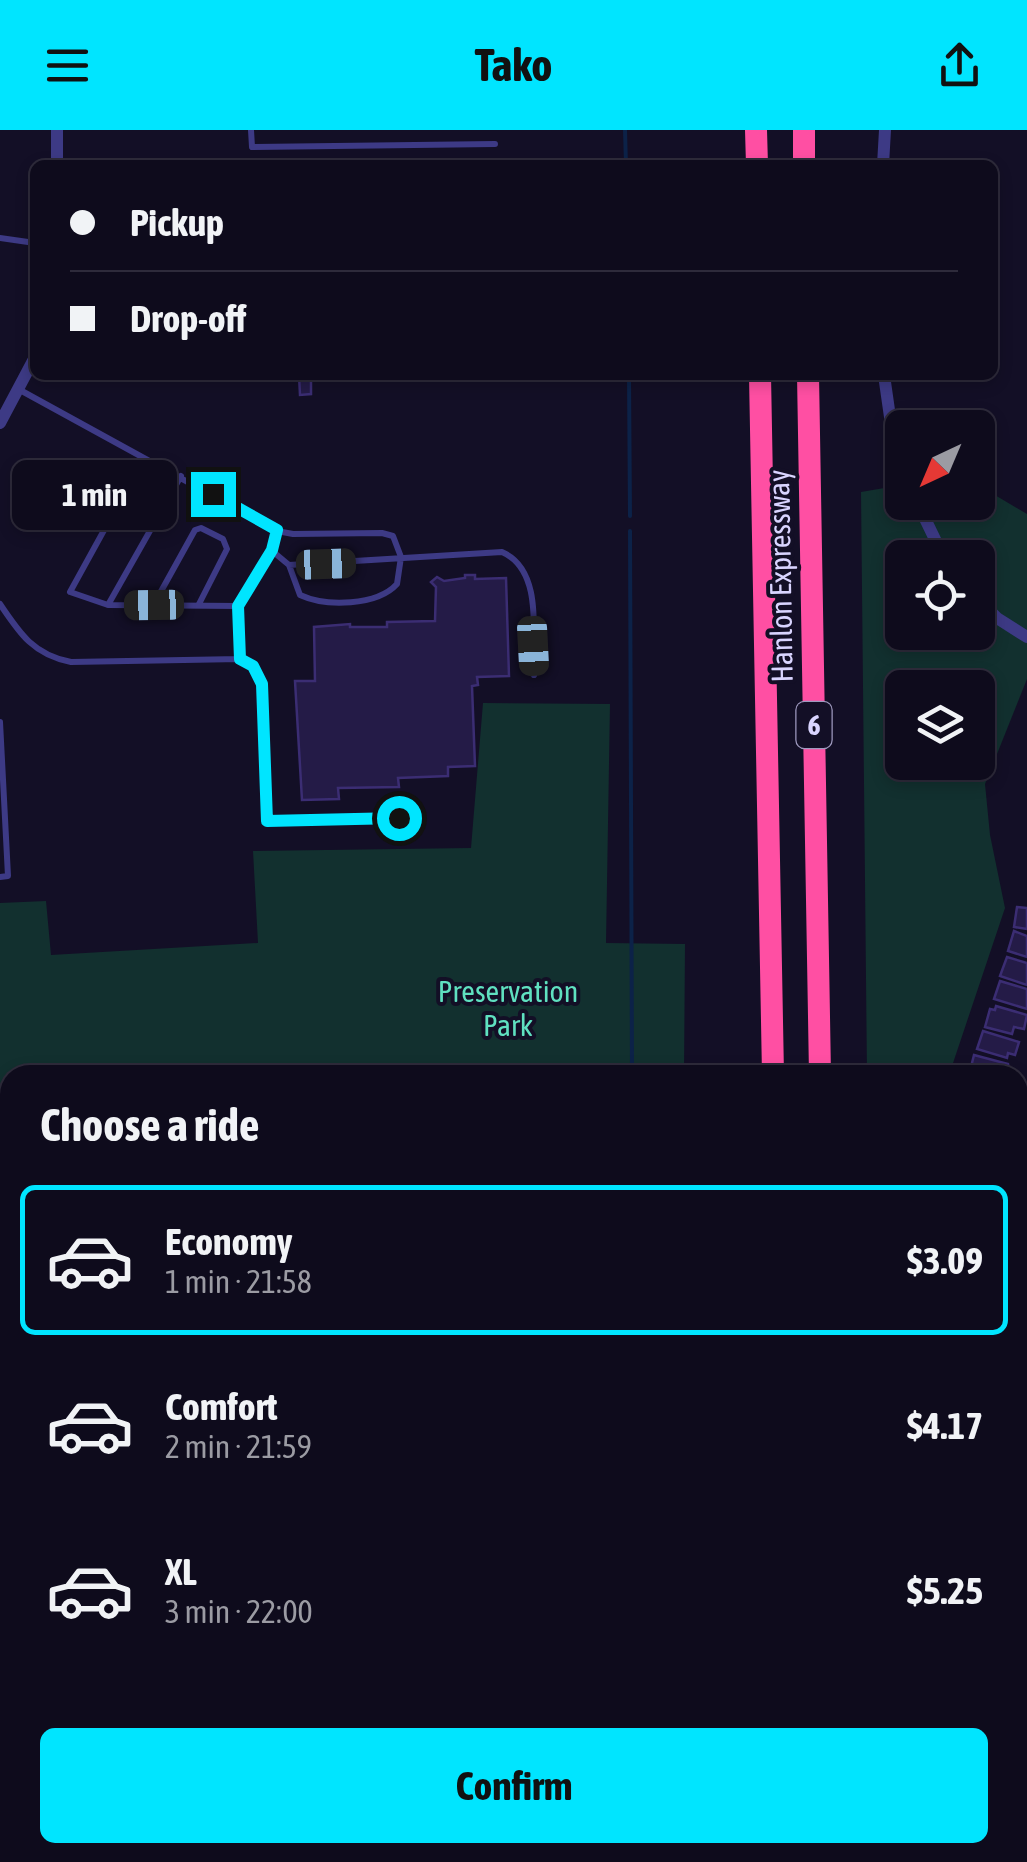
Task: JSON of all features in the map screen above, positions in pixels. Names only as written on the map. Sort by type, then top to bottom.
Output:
[{"type":"highway","points":[[756,130],[757,160]]},
{"type":"highway","points":[[804,130],[804,160]]},
{"type":"highway","name":"Hanlon Expressway","points":[[760,380],[773,1065]]},
{"type":"highway","name":"Hanlon Expressway","points":[[808,380],[820,1065]]},
{"type":"street","points":[[57,130],[57,160]]},
{"type":"street","points":[[883,160],[885,130]]},
{"type":"street","points":[[0,423],[30,368]]},
{"type":"street","points":[[885,380],[889,410]]},
{"type":"street","points":[[995,617],[1027,637]]},
{"type":"lane","points":[[251,130],[252,147],[495,144]]},
{"type":"lane","points":[[0,238],[30,241]]},
{"type":"lane","points":[[20,390],[277,530],[293,534],[382,532],[397,541],[398,584],[392,590],[360,601],[312,601],[300,595],[289,565],[272,550]]},
{"type":"lane","points":[[108,605],[181,476]]},
{"type":"lane","points":[[130,483],[70,592],[108,605],[238,606]]},
{"type":"lane","points":[[154,605],[198,528],[223,539],[227,546],[200,604]]},
{"type":"lane","points":[[240,659],[238,606],[272,550],[277,530]]},
{"type":"lane","points":[[289,565],[502,552],[526,569],[534,675]]},
{"type":"lane","points":[[0,604],[32,647],[54,659],[240,659],[253,666],[262,684],[267,821],[399,818]]},
{"type":"lane","points":[[0,722],[8,876],[0,877]]},
{"type":"green space","points":[[885,488],[885,520],[995,520],[995,495],[1027,514],[1027,679],[995,759],[995,670],[885,670],[885,780],[987,780],[990,835],[1005,908],[952,1065],[867,1065],[861,492]]},
{"type":"green space","name":"Preservation Park","points":[[483,703],[610,704],[606,943],[685,944],[684,1065],[0,1065],[0,903],[46,901],[51,955],[258,943],[253,851],[471,848]]},
{"type":"building","points":[[299,380],[311,380],[311,394],[300,395]]},
{"type":"building","points":[[475,575],[475,579],[506,578],[509,676],[477,677],[478,685],[472,686],[475,766],[448,767],[448,776],[398,778],[399,787],[338,788],[339,799],[302,800],[295,681],[315,681],[314,627],[387,627],[387,622],[435,621],[436,587],[431,582],[437,577],[444,581]]},
{"type":"building","points":[[1017,907],[1027,908],[1027,929],[1014,927]]},
{"type":"building","points":[[1014,931],[1027,936],[1027,957],[1008,951]]},
{"type":"building","points":[[1007,957],[1027,963],[1027,985],[1000,976]]},
{"type":"building","points":[[1000,981],[1027,989],[1027,1009],[994,999]]},
{"type":"building","points":[[996,1006],[1027,1015],[1024,1029],[1014,1027],[1012,1034],[985,1027],[990,1009],[995,1010]]},
{"type":"building","points":[[983,1031],[1019,1042],[1015,1055],[1008,1053],[1007,1058],[977,1049]]},
{"type":"building","points":[[974,1055],[1008,1065],[972,1065]]},
{"type":"waterway","points":[[625,130],[626,160]]},
{"type":"waterway","points":[[629,380],[630,516]]},
{"type":"waterway","points":[[630,531],[632,1065]]},
{"type":"route","points":[[213,494],[277,530],[272,550],[238,606],[240,659],[253,666],[262,684],[267,821],[399,818]]}]
